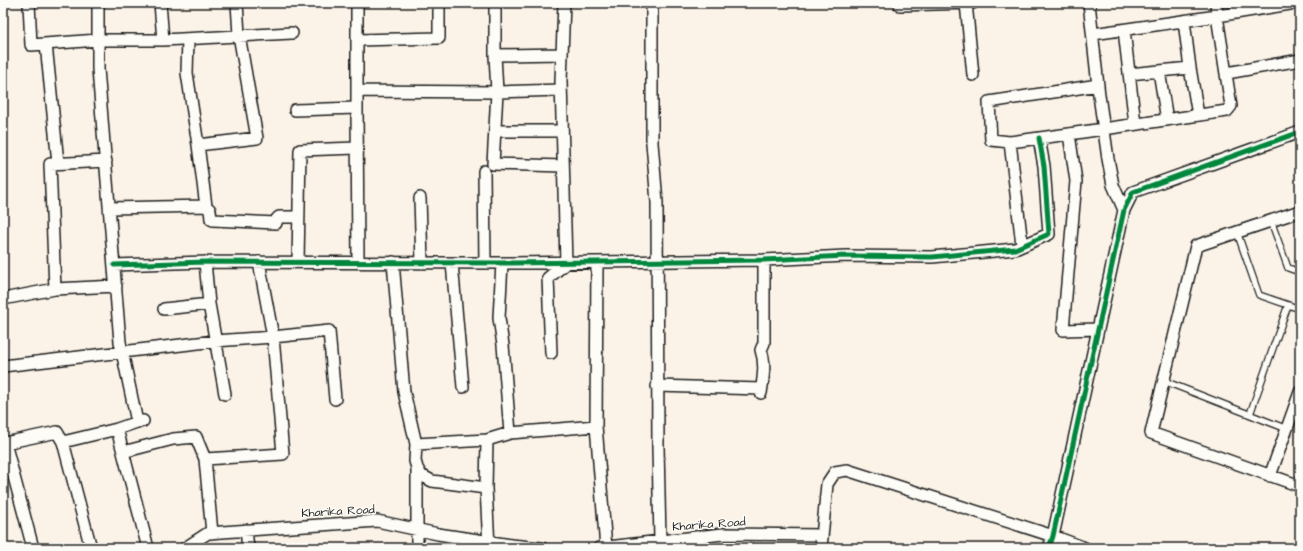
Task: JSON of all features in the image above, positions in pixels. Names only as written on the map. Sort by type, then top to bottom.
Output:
[{"type":"street","points":[[29,3],[31,46],[98,40],[163,40],[292,33]]},
{"type":"street","points":[[63,442],[140,422],[120,342],[98,69],[98,3]]},
{"type":"street","points":[[160,3],[163,40]]},
{"type":"street","points":[[198,145],[257,138],[239,35],[237,3]]},
{"type":"street","points":[[357,3],[358,262]]},
{"type":"street","points":[[357,40],[439,38],[439,3]]},
{"type":"street","points":[[495,3],[497,92],[493,164],[563,166]]},
{"type":"street","points":[[564,3],[561,90],[566,263]]},
{"type":"street","points":[[652,3],[652,144],[657,202],[660,541]]},
{"type":"street","points":[[966,3],[973,75]]},
{"type":"street","points":[[900,5],[973,3]]},
{"type":"street","points":[[1089,3],[1104,130],[1114,185],[1124,210]]},
{"type":"street","points":[[1098,85],[989,102],[991,140],[1010,142],[1104,130],[1227,111],[1231,106],[1216,3]]},
{"type":"street","points":[[1093,34],[1296,3]]},
{"type":"street","points":[[1184,21],[1198,115]]},
{"type":"street","points":[[1124,30],[1135,124]]},
{"type":"street","points":[[188,39],[187,73],[206,206],[210,210],[211,219],[276,223],[279,217],[299,217]]},
{"type":"street","points":[[46,44],[58,163]]},
{"type":"street","points":[[495,55],[562,54]]},
{"type":"street","points":[[1227,73],[1300,60]]},
{"type":"street","points":[[1129,74],[1190,68]]},
{"type":"street","points":[[1159,71],[1167,120]]},
{"type":"street","points":[[357,91],[497,92],[561,90]]},
{"type":"street","points":[[295,110],[357,108]]},
{"type":"street","points":[[495,131],[562,131]]},
{"type":"street","points":[[1049,548],[1053,536],[1124,210],[1133,192],[1300,132]]},
{"type":"street","points":[[1068,134],[1076,181],[1063,330],[1098,329]]},
{"type":"street","points":[[114,265],[205,262],[657,262],[764,260],[846,256],[932,257],[1015,249],[1049,234],[1044,166],[1039,138]]},
{"type":"street","points":[[1010,142],[1022,245]]},
{"type":"street","points":[[298,262],[300,150],[357,148]]},
{"type":"street","points":[[55,289],[50,164],[106,161]]},
{"type":"street","points":[[484,171],[485,263]]},
{"type":"street","points":[[420,198],[422,263]]},
{"type":"street","points":[[110,208],[206,206]]},
{"type":"street","points":[[1300,210],[1196,246],[1151,433],[1300,486]]},
{"type":"street","points":[[658,386],[761,391],[764,357],[761,350],[764,343],[764,260]]},
{"type":"street","points":[[205,262],[208,304],[225,394]]},
{"type":"street","points":[[205,459],[283,454],[273,337],[260,262]]},
{"type":"street","points":[[393,262],[404,392],[416,444],[415,461],[417,468],[421,475],[432,481],[486,488]]},
{"type":"street","points":[[597,262],[596,426],[603,548]]},
{"type":"street","points":[[452,263],[462,387]]},
{"type":"street","points":[[502,263],[499,318],[503,345],[510,432]]},
{"type":"street","points":[[551,353],[548,278],[566,263]]},
{"type":"street","points":[[3,299],[55,289],[116,286]]},
{"type":"street","points":[[164,309],[208,304]]},
{"type":"street","points":[[3,366],[215,341],[329,331],[335,399]]},
{"type":"street","points":[[1270,476],[1300,392]]},
{"type":"street","points":[[416,444],[487,440],[510,432],[596,426]]},
{"type":"street","points":[[117,429],[148,548]]},
{"type":"street","points":[[33,548],[5,443],[57,432],[63,442],[91,548]]},
{"type":"street","points":[[123,452],[173,439],[196,437],[205,459],[212,533]]},
{"type":"street","points":[[487,440],[486,488],[489,545]]},
{"type":"street","points":[[417,468],[417,548]]},
{"type":"street","points":[[821,548],[827,484],[835,472],[847,470],[1053,536],[1085,548]]},
{"type":"street","name":"Kharika Road","points":[[185,548],[208,533],[377,521],[489,545],[542,548]]},
{"type":"street","points":[[246,530],[248,548]]},
{"type":"street","name":"Kharika Road","points":[[603,548],[723,534],[822,534]]},
{"type":"lane","points":[[1271,221],[1288,268],[1300,272]]},
{"type":"lane","points":[[1237,232],[1259,295],[1300,309]]},
{"type":"lane","points":[[1250,414],[1288,305]]},
{"type":"lane","points":[[1164,381],[1287,429]]},
{"type":"cycle path","points":[[1049,548],[1053,536],[1124,210],[1133,192],[1300,132]]},
{"type":"cycle path","points":[[114,265],[205,262],[511,263],[764,260],[846,256],[932,257],[1015,249],[1049,234],[1044,166],[1039,138]]}]
